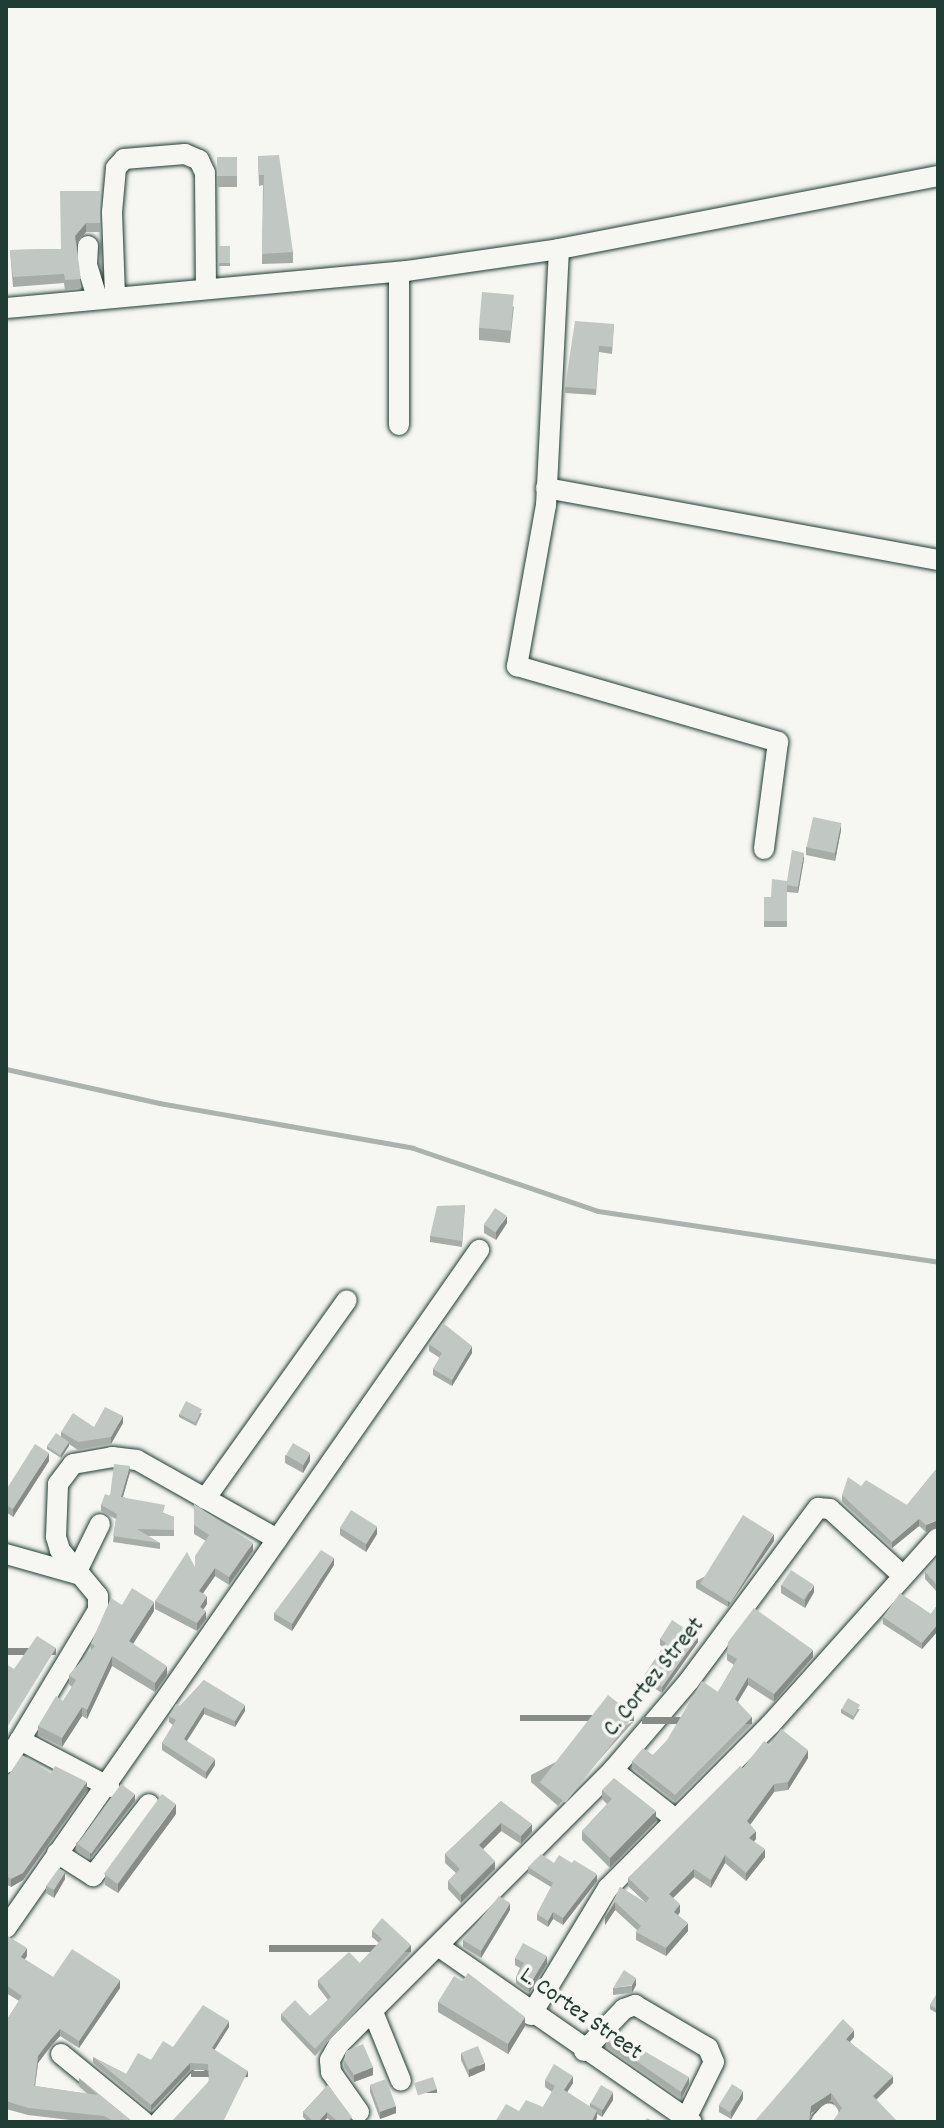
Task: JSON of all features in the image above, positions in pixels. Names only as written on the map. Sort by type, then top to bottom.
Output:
[{"type":"street","points":[[106,296],[116,168],[124,159],[185,154],[199,160],[205,173],[206,287]]},
{"type":"street","points":[[7,306],[399,272],[559,249],[938,176]]},
{"type":"street","points":[[88,246],[87,265],[106,296]]},
{"type":"street","points":[[559,249],[546,488],[517,666],[778,742],[764,849]]},
{"type":"street","points":[[399,272],[399,425]]},
{"type":"street","points":[[546,488],[938,560]]},
{"type":"street","points":[[6,1928],[57,1853],[109,1787],[479,1250]]},
{"type":"street","points":[[205,1499],[347,1300]]},
{"type":"street","points":[[6,1763],[98,1610],[98,1596],[56,1537],[58,1484],[73,1464],[112,1457],[137,1460],[277,1539]]},
{"type":"street","name":"C. Cortez Street","points":[[359,2112],[331,2072],[330,2060],[373,2012],[441,1948],[613,1770],[689,1681],[818,1508],[830,1509],[903,1576]]},
{"type":"street","points":[[79,1573],[100,1524]]},
{"type":"street","points":[[531,2015],[608,1888],[674,1818],[770,1725],[938,1538]]},
{"type":"street","points":[[6,1554],[79,1573]]},
{"type":"street","points":[[20,1740],[109,1787]]},
{"type":"street","points":[[613,1770],[674,1818]]},
{"type":"street","points":[[57,1853],[93,1876],[149,1804]]},
{"type":"street","name":"L. Cortez Street","points":[[441,1948],[531,2015],[688,2120]]},
{"type":"street","points":[[584,2051],[635,2005],[708,2048],[714,2062],[688,2120]]},
{"type":"street","points":[[373,2012],[401,2081]]},
{"type":"street","points":[[61,2054],[144,2122]]},
{"type":"street","points":[[159,2122],[199,2079]]},
{"type":"building","points":[[279,155],[293,252],[262,254],[264,175],[259,175],[258,156]]},
{"type":"building","points":[[217,157],[237,157],[237,176],[217,176]]},
{"type":"building","points":[[60,191],[100,191],[100,223],[86,223],[75,236],[81,279],[65,280],[64,274],[13,277],[10,250],[61,249]]},
{"type":"building","points":[[219,246],[230,246],[230,263],[219,263]]},
{"type":"building","points":[[482,292],[514,295],[511,331],[479,328]]},
{"type":"building","points":[[575,321],[614,324],[612,347],[599,346],[596,389],[565,387]]},
{"type":"building","points":[[813,817],[841,823],[835,853],[807,847]]},
{"type":"building","points":[[792,850],[804,853],[798,887],[787,885],[787,921],[764,921],[764,897],[771,897],[772,879],[787,881]]},
{"type":"building","points":[[465,1205],[462,1241],[430,1236],[437,1206]]},
{"type":"building","points":[[495,1208],[507,1216],[495,1232],[484,1225]]},
{"type":"building","points":[[443,1323],[472,1346],[452,1380],[433,1369],[442,1353],[429,1344]]},
{"type":"building","points":[[186,1401],[202,1409],[195,1423],[179,1414]]},
{"type":"building","points":[[105,1407],[123,1416],[111,1437],[78,1442],[61,1432],[73,1413],[94,1427]]},
{"type":"building","points":[[56,1433],[69,1442],[60,1455],[47,1446]]},
{"type":"building","points":[[293,1443],[310,1453],[303,1465],[286,1455]]},
{"type":"building","points":[[35,1444],[49,1453],[13,1509],[6,1505],[6,1490]]},
{"type":"building","points":[[114,1464],[130,1466],[121,1497],[165,1505],[163,1513],[174,1517],[174,1530],[137,1529],[160,1543],[113,1536],[117,1514],[101,1505],[105,1494],[110,1496]]},
{"type":"building","points":[[938,1467],[938,1520],[926,1525],[919,1519],[892,1542],[842,1495],[848,1477],[861,1486],[866,1480],[907,1505]]},
{"type":"building","points":[[194,1504],[253,1543],[229,1577],[215,1568],[199,1591],[207,1596],[200,1607],[206,1611],[197,1623],[155,1601],[187,1552],[195,1567],[195,1556],[209,1535],[194,1525]]},
{"type":"building","points":[[351,1510],[377,1526],[366,1544],[340,1528]]},
{"type":"building","points":[[743,1515],[774,1534],[731,1603],[700,1584]]},
{"type":"building","points":[[321,1550],[334,1558],[292,1624],[274,1613]]},
{"type":"building","points":[[938,1558],[938,1586],[925,1572]]},
{"type":"building","points":[[791,1570],[814,1585],[804,1600],[781,1585]]},
{"type":"building","points":[[132,1588],[154,1602],[129,1641],[167,1666],[155,1683],[112,1656],[87,1710],[82,1707],[62,1738],[38,1726],[56,1696],[63,1701],[76,1680],[69,1675],[95,1646],[91,1643],[111,1598],[122,1605]]},
{"type":"building","points":[[900,1593],[931,1614],[938,1604],[938,1624],[922,1643],[883,1617]]},
{"type":"building","points":[[754,1608],[813,1650],[774,1694],[748,1677],[735,1699],[752,1717],[675,1795],[632,1761],[643,1748],[653,1755],[667,1740],[702,1681],[718,1692],[737,1659],[727,1653],[728,1642]]},
{"type":"building","points":[[672,1620],[698,1637],[662,1687],[644,1676],[666,1643],[660,1639]]},
{"type":"building","points":[[37,1636],[56,1648],[6,1729],[6,1664],[14,1669]]},
{"type":"building","points":[[204,1680],[245,1705],[235,1721],[204,1707],[184,1739],[215,1759],[206,1772],[162,1743],[176,1720],[169,1716],[176,1704],[180,1706]]},
{"type":"building","points":[[608,1695],[634,1715],[566,1803],[540,1782]]},
{"type":"building","points":[[848,1698],[860,1705],[854,1716],[842,1709]]},
{"type":"building","points":[[781,1729],[808,1750],[788,1782],[774,1784],[747,1821],[756,1831],[749,1838],[765,1849],[746,1873],[725,1855],[711,1880],[694,1869],[669,1894],[680,1904],[674,1912],[688,1923],[666,1948],[636,1932],[641,1926],[615,1902],[605,1917],[620,1887],[646,1903],[649,1898],[628,1878],[740,1766],[743,1768],[764,1741],[770,1745]]},
{"type":"building","points":[[22,1755],[51,1773],[55,1766],[87,1782],[23,1873],[11,1879],[6,1876],[6,1779]]},
{"type":"building","points":[[614,1778],[656,1811],[610,1858],[582,1831],[612,1799],[602,1790]]},
{"type":"building","points":[[121,1784],[135,1794],[91,1854],[78,1844]]},
{"type":"building","points":[[162,1794],[176,1804],[118,1884],[104,1874]]},
{"type":"building","points":[[501,1801],[532,1824],[521,1836],[501,1823],[479,1845],[495,1861],[461,1895],[448,1881],[460,1869],[445,1854]]},
{"type":"building","points":[[541,1854],[554,1863],[559,1855],[572,1863],[574,1860],[597,1874],[563,1918],[553,1912],[548,1921],[537,1914],[553,1883],[528,1867]]},
{"type":"building","points":[[59,1868],[65,1872],[54,1890],[46,1886]]},
{"type":"building","points":[[499,1896],[510,1903],[481,1951],[463,1940]]},
{"type":"building","points":[[382,1918],[411,1945],[315,2049],[281,2014],[295,2000],[310,2016],[331,1997],[318,1980],[349,1952],[360,1963],[382,1939],[372,1930]]},
{"type":"building","points":[[6,1935],[27,1948],[21,1957],[53,1977],[72,1949],[120,1980],[79,2041],[60,2029],[51,2039],[38,2056],[34,2086],[98,2095],[79,2078],[133,2122],[28,2108],[6,2101],[6,2021],[22,1996],[6,1985]]},
{"type":"building","points":[[523,1943],[547,1956],[529,1986],[516,1977],[524,1963],[515,1958]]},
{"type":"building","points":[[624,1970],[636,1978],[632,1985],[613,1988]]},
{"type":"building","points":[[468,1973],[525,2017],[508,2044],[438,2002],[454,1976],[462,1981]]},
{"type":"building","points":[[938,1992],[938,2010],[930,2005]]},
{"type":"building","points":[[203,2005],[229,2021],[212,2048],[248,2071],[223,2122],[171,2122],[209,2081],[208,2064],[190,2063],[151,2105],[93,2057],[126,2074],[138,2053],[151,2060],[163,2041],[173,2047]]},
{"type":"building","points":[[843,2019],[854,2030],[846,2039],[893,2076],[873,2096],[898,2122],[832,2122],[842,2108],[831,2093],[811,2106],[809,2120],[812,2122],[754,2122]]},
{"type":"building","points":[[613,2033],[689,2077],[681,2092],[606,2040]]},
{"type":"building","points":[[363,2044],[373,2067],[354,2075],[344,2060],[346,2051]]},
{"type":"building","points":[[478,2046],[485,2063],[468,2069],[461,2053]]},
{"type":"building","points":[[554,2064],[573,2076],[564,2090],[597,2111],[591,2122],[495,2122],[506,2104],[519,2111],[526,2100],[543,2107],[555,2086],[545,2080]]},
{"type":"building","points":[[433,2077],[437,2089],[418,2096],[414,2083]]},
{"type":"building","points":[[386,2079],[396,2106],[380,2112],[370,2085]]},
{"type":"building","points":[[732,2084],[743,2091],[730,2112],[719,2105]]},
{"type":"building","points":[[328,2085],[352,2117],[347,2122],[338,2122],[327,2112],[318,2122],[314,2122],[303,2112]]},
{"type":"building","points":[[601,2085],[613,2092],[603,2110],[591,2103]]},
{"type":"waterway","points":[[6,1069],[159,1103],[413,1148],[598,1211],[938,1262]]}]
